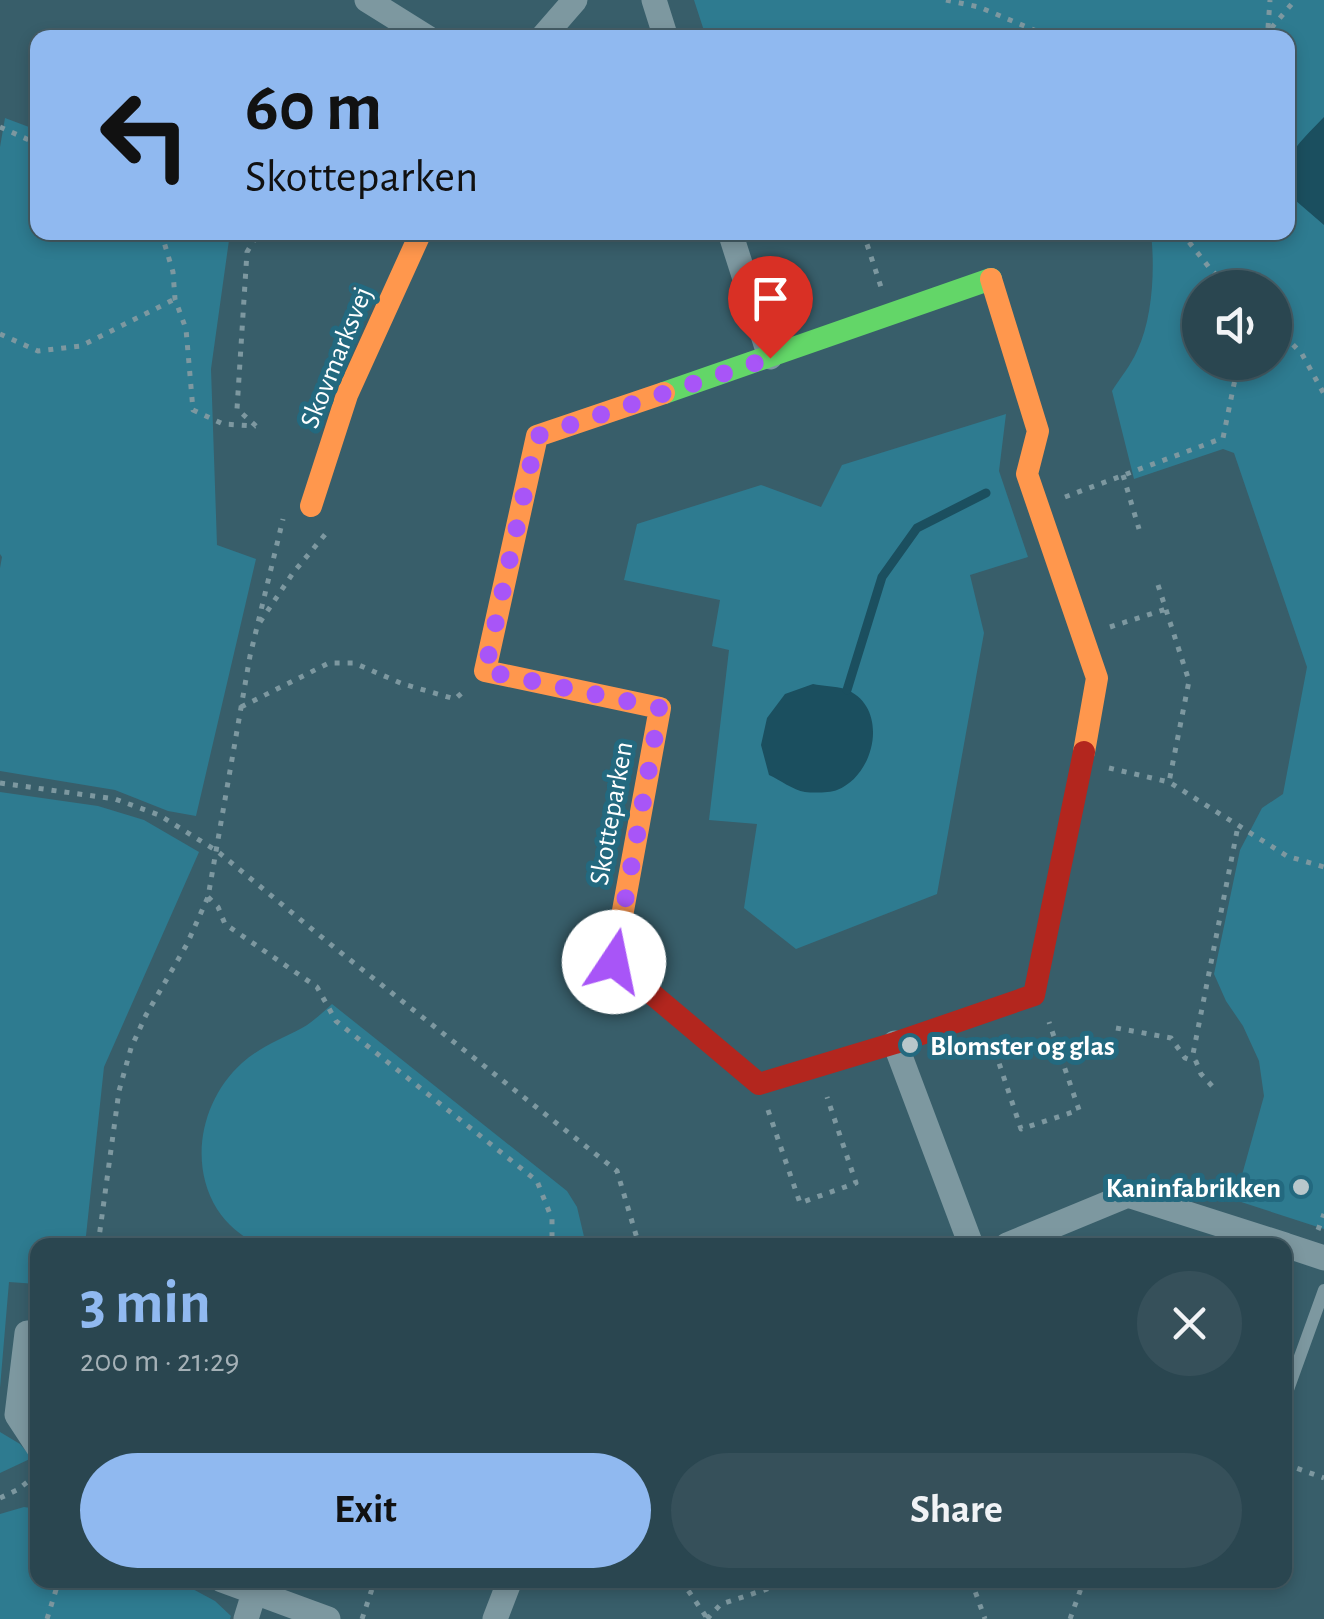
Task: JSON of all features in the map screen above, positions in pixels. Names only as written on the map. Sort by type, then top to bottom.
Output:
[{"type":"street","points":[[367,0],[415,30]]},
{"type":"street","points":[[549,30],[575,0]]},
{"type":"street","points":[[654,0],[663,30]]},
{"type":"street","name":"Skovmarksvej","points":[[311,506],[347,396],[417,240]]},
{"type":"street","points":[[733,240],[770,358]]},
{"type":"street","points":[[485,671],[537,436],[990,279],[1038,431],[1027,474],[1097,678],[1034,995],[759,1084]]},
{"type":"street","name":"Skotteparken","points":[[485,671],[660,708],[614,962],[759,1084]]},
{"type":"street","points":[[895,1042],[968,1238]]},
{"type":"street","points":[[1025,1238],[1128,1195],[1263,1238]]},
{"type":"street","points":[[1292,1247],[1324,1258]]},
{"type":"street","points":[[27,1333],[17,1416],[30,1435]]},
{"type":"street","points":[[242,1588],[328,1619]]},
{"type":"street","points":[[495,1619],[507,1588]]},
{"type":"street","points":[[246,1619],[254,1593]]},
{"type":"lane","points":[[1292,1379],[1324,1290]]},
{"type":"path","points":[[946,0],[979,8],[1033,30]]},
{"type":"path","points":[[1268,30],[1270,0]]},
{"type":"path","points":[[1269,30],[1295,0]]},
{"type":"path","points":[[0,126],[30,140]]},
{"type":"path","points":[[163,240],[173,272],[175,300],[186,329],[193,410],[223,424],[256,426],[238,408],[247,252],[254,240]]},
{"type":"path","points":[[866,240],[890,315]]},
{"type":"path","points":[[1187,240],[1211,270]]},
{"type":"path","points":[[0,334],[38,351],[81,346],[175,300]]},
{"type":"path","points":[[1292,344],[1324,394]]},
{"type":"path","points":[[1038,506],[1223,438],[1235,380]]},
{"type":"path","points":[[1123,475],[1139,529]]},
{"type":"path","points":[[1158,586],[1189,681],[1169,782]]},
{"type":"path","points":[[1083,636],[1166,610]]},
{"type":"path","points":[[99,1238],[119,1091],[131,1048],[208,898],[256,629]]},
{"type":"path","points":[[241,708],[329,663],[354,663],[403,684],[455,699],[485,671]]},
{"type":"path","points":[[1082,761],[1169,782],[1286,856],[1324,867]]},
{"type":"path","points":[[0,783],[115,799],[159,816],[217,851],[618,1171],[637,1238]]},
{"type":"path","points":[[1212,1086],[1201,1074],[1193,1054],[1238,826]]},
{"type":"path","points":[[208,898],[218,907],[225,924],[316,987],[336,1021],[537,1180],[552,1220],[552,1238]]},
{"type":"path","points":[[982,1013],[1021,1129],[1079,1110],[1046,1013],[1034,995]]},
{"type":"path","points":[[1116,1028],[1171,1038],[1185,1058],[1196,1062]]},
{"type":"path","points":[[759,1084],[800,1203],[856,1183],[817,1066]]},
{"type":"path","points":[[1292,1467],[1324,1478]]},
{"type":"path","points":[[0,1498],[30,1480]]},
{"type":"path","points":[[47,1619],[57,1588]]},
{"type":"path","points":[[362,1619],[372,1588]]},
{"type":"path","points":[[686,1588],[707,1619],[720,1604],[771,1588]]},
{"type":"path","points":[[974,1588],[985,1619]]},
{"type":"path","points":[[1070,1619],[1081,1588]]},
{"type":"shaded area","points":[[694,0],[1324,0],[1324,1229],[1235,1200],[1264,1096],[1259,1061],[1214,974],[1240,850],[1262,808],[1283,794],[1307,667],[1234,453],[1223,449],[1134,479],[1112,391],[1135,356],[1150,308],[1151,240],[1295,240],[1295,30],[704,30]]},
{"type":"shaded area","points":[[1324,117],[1324,225],[1295,200],[1295,150]]},
{"type":"shaded area","points":[[5,118],[30,127],[30,240],[229,240],[211,369],[217,545],[256,559],[196,816],[168,811],[115,790],[0,771],[0,147]]},
{"type":"shaded area","points":[[1006,414],[999,471],[1028,557],[970,575],[984,633],[937,894],[796,949],[744,908],[757,824],[709,820],[729,650],[712,646],[720,600],[624,580],[637,524],[761,485],[821,507],[842,465]]},
{"type":"shaded area","points":[[813,684],[845,689],[859,698],[873,724],[869,756],[861,770],[850,782],[830,792],[800,791],[769,775],[761,745],[767,718],[785,694]]},
{"type":"shaded area","points":[[0,792],[98,806],[144,820],[199,852],[104,1067],[86,1238],[30,1238],[30,1284],[9,1282],[0,1388]]},
{"type":"shaded area","points":[[332,1004],[567,1191],[577,1207],[584,1238],[247,1238],[240,1233],[217,1209],[208,1191],[202,1152],[209,1113],[217,1094],[242,1063],[306,1026]]},
{"type":"shaded area","points":[[0,1432],[20,1444],[30,1459],[0,1473]]},
{"type":"shaded area","points":[[30,1508],[30,1588],[191,1588],[215,1601],[230,1619],[0,1619],[0,1514]]},
{"type":"waterway","points":[[847,690],[882,577],[917,528],[986,493]]},
{"type":"traffic: fast","points":[[664,393],[991,279]]},
{"type":"traffic: slow","points":[[311,506],[347,395],[417,240]]},
{"type":"traffic: slow","points":[[991,279],[1038,431],[1027,474],[1097,678],[1084,752]]},
{"type":"traffic: slow","points":[[618,938],[660,708],[485,671],[537,436],[664,393]]},
{"type":"traffic: jam","points":[[618,938],[614,962],[759,1084],[1034,995],[1084,752]]},
{"type":"place","name":"Blomster og glas","points":[[910,1045]]},
{"type":"place","name":"Kaninfabrikken","points":[[1301,1187]]},
{"type":"route","points":[[614,962],[660,708],[485,671],[537,436],[770,358]]}]
